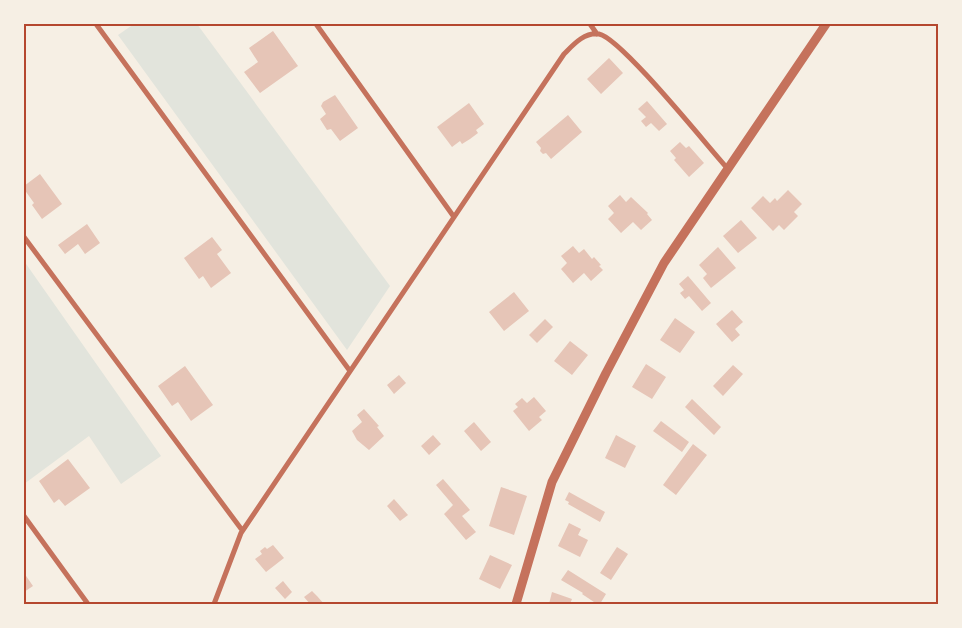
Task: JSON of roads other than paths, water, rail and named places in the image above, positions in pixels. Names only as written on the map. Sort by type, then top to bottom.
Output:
[{"type":"street","points":[[96,24],[350,371]]},
{"type":"street","points":[[316,24],[454,217]]},
{"type":"street","points":[[590,24],[597,34]]},
{"type":"street","points":[[516,604],[552,482],[606,373],[664,263],[826,24]]},
{"type":"street","points":[[214,604],[242,530],[564,54],[582,37],[597,34],[606,37],[630,58],[728,170]]},
{"type":"street","points":[[24,237],[242,530]]},
{"type":"street","points":[[24,516],[88,604]]}]
